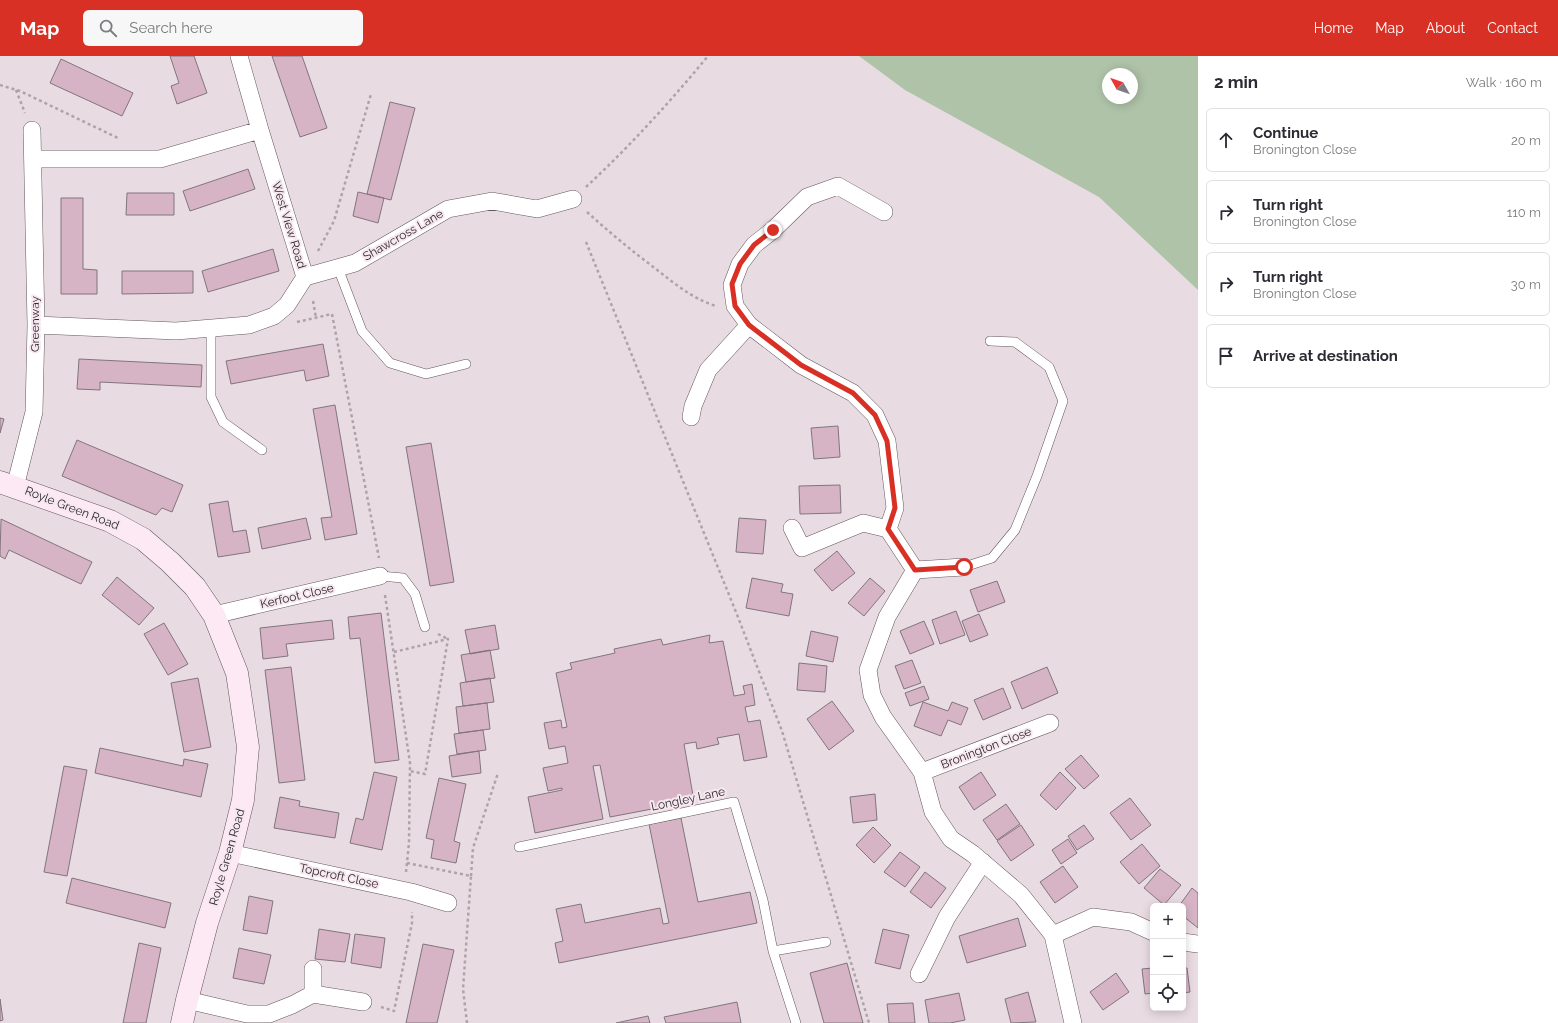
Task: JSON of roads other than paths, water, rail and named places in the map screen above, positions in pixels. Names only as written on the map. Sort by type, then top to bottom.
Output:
[{"type":"main road","name":"Royle Green Road","points":[[7,484],[110,521],[143,539],[170,562],[195,587],[214,615],[237,674],[248,747],[243,800],[230,853],[207,923],[182,1023]]},
{"type":"street","name":"West View Road","points":[[36,325],[176,331],[249,325],[274,316],[286,305],[305,277],[239,56]]},
{"type":"street","name":"Greenway","points":[[7,484],[34,412],[36,325],[34,159],[32,130]]},
{"type":"street","points":[[34,159],[160,159],[260,130]]},
{"type":"street","points":[[884,212],[838,186],[807,197],[773,230],[754,245],[740,264],[732,284],[735,306],[749,325],[801,365],[853,393],[875,415],[887,441],[895,508],[888,529]]},
{"type":"street","name":"Shawcross Lane","points":[[305,277],[355,263],[448,209],[492,201],[537,209],[573,199]]},
{"type":"street","points":[[691,417],[693,406],[708,370],[749,325]]},
{"type":"street","points":[[792,528],[802,548],[863,524],[888,529],[915,570]]},
{"type":"street","points":[[915,570],[964,567]]},
{"type":"street","points":[[915,570],[887,617],[868,670],[872,695],[883,717],[922,772],[933,812],[951,839],[983,862],[1020,895],[1053,935],[1073,1023]]},
{"type":"street","name":"Kerfoot Close","points":[[214,615],[380,576]]},
{"type":"street","name":"Bronington Close","points":[[922,772],[1050,723]]},
{"type":"street","name":"Topcroft Close","points":[[230,853],[411,892],[448,903]]},
{"type":"street","points":[[919,974],[947,917],[983,862]]},
{"type":"street","points":[[1053,935],[1093,917],[1131,922],[1150,931]]},
{"type":"street","points":[[1186,942],[1198,944]]},
{"type":"street","points":[[313,969],[313,994]]},
{"type":"street","points":[[187,1000],[247,1014],[269,1014],[292,1005],[313,994],[363,1002]]},
{"type":"lane","points":[[338,268],[362,331],[390,363],[426,374],[466,364]]},
{"type":"lane","points":[[211,328],[211,397],[223,422],[262,450]]},
{"type":"lane","points":[[964,567],[992,558],[1015,530],[1037,476],[1063,401],[1049,367],[1015,342],[990,341]]},
{"type":"lane","points":[[380,576],[403,578],[415,594],[425,626]]},
{"type":"lane","name":"Longley Lane","points":[[519,847],[734,802],[763,900],[773,952],[796,1023]]},
{"type":"lane","points":[[773,952],[826,942]]}]
